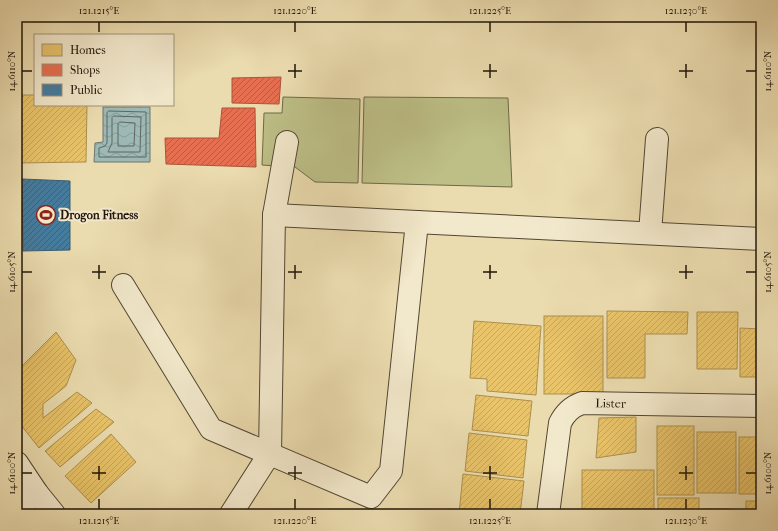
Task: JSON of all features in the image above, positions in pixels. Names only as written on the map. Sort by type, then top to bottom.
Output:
[{"type":"street","points":[[650,233],[657,139]]},
{"type":"street","points":[[231,514],[270,453],[274,215],[287,142]]},
{"type":"street","points":[[274,215],[761,239]]},
{"type":"street","points":[[123,286],[211,429],[371,497],[391,471],[417,222]]},
{"type":"street","name":"Lister","points":[[548,514],[560,423],[565,414],[573,406],[582,403],[761,406]]},
{"type":"street","points":[[17,464],[54,514]]},
{"type":"street","points":[[17,508],[37,493]]},
{"type":"green space","points":[[283,97],[360,99],[358,183],[315,182],[291,164],[276,166],[262,165],[264,113],[282,113]]},
{"type":"green space","points":[[364,97],[508,98],[512,187],[362,183]]},
{"type":"water","points":[[103,107],[150,107],[150,162],[94,162],[95,143],[103,142]]},
{"type":"building: Homes","points":[[17,95],[34,95],[34,106],[87,106],[86,162],[17,163]]},
{"type":"building: Homes","points":[[607,311],[688,312],[687,334],[645,334],[645,378],[607,378]]},
{"type":"building: Homes","points":[[697,312],[738,312],[737,369],[697,369]]},
{"type":"building: Homes","points":[[544,316],[603,316],[603,394],[544,394]]},
{"type":"building: Homes","points":[[474,321],[541,326],[536,395],[487,391],[487,379],[470,378]]},
{"type":"building: Homes","points":[[740,328],[761,329],[761,377],[740,377]]},
{"type":"building: Homes","points":[[56,332],[76,360],[66,386],[43,404],[43,418],[77,392],[92,403],[39,448],[17,420],[17,371]]},
{"type":"building: Homes","points":[[476,395],[532,401],[528,436],[472,430]]},
{"type":"building: Homes","points":[[96,409],[114,422],[60,467],[45,451]]},
{"type":"building: Homes","points":[[636,417],[636,452],[596,458],[599,418]]},
{"type":"building: Homes","points":[[657,426],[694,426],[694,495],[657,495]]},
{"type":"building: Homes","points":[[697,432],[736,432],[736,493],[697,493]]},
{"type":"building: Homes","points":[[469,433],[527,440],[523,478],[465,471]]},
{"type":"building: Homes","points":[[111,434],[136,462],[91,503],[65,476]]},
{"type":"building: Homes","points":[[739,437],[761,437],[761,494],[739,494]]},
{"type":"building: Homes","points":[[582,470],[654,470],[654,514],[582,514]]},
{"type":"building: Homes","points":[[463,474],[524,481],[520,514],[459,514]]},
{"type":"building: Homes","points":[[658,498],[699,498],[699,514],[658,514]]},
{"type":"building: Homes","points":[[746,501],[761,501],[761,514],[746,514]]},
{"type":"building: Homes","points":[[703,509],[732,509],[732,514],[703,514]]},
{"type":"building: Shops","points":[[281,77],[279,104],[232,103],[232,78]]},
{"type":"building: Shops","points":[[222,108],[255,108],[256,167],[166,164],[165,138],[219,138]]},
{"type":"building: Public","name":"Drogon Fitness","points":[[22,179],[70,181],[70,250],[23,251]]},
{"type":"place","name":"Drogon Fitness","points":[[46,215]]}]
